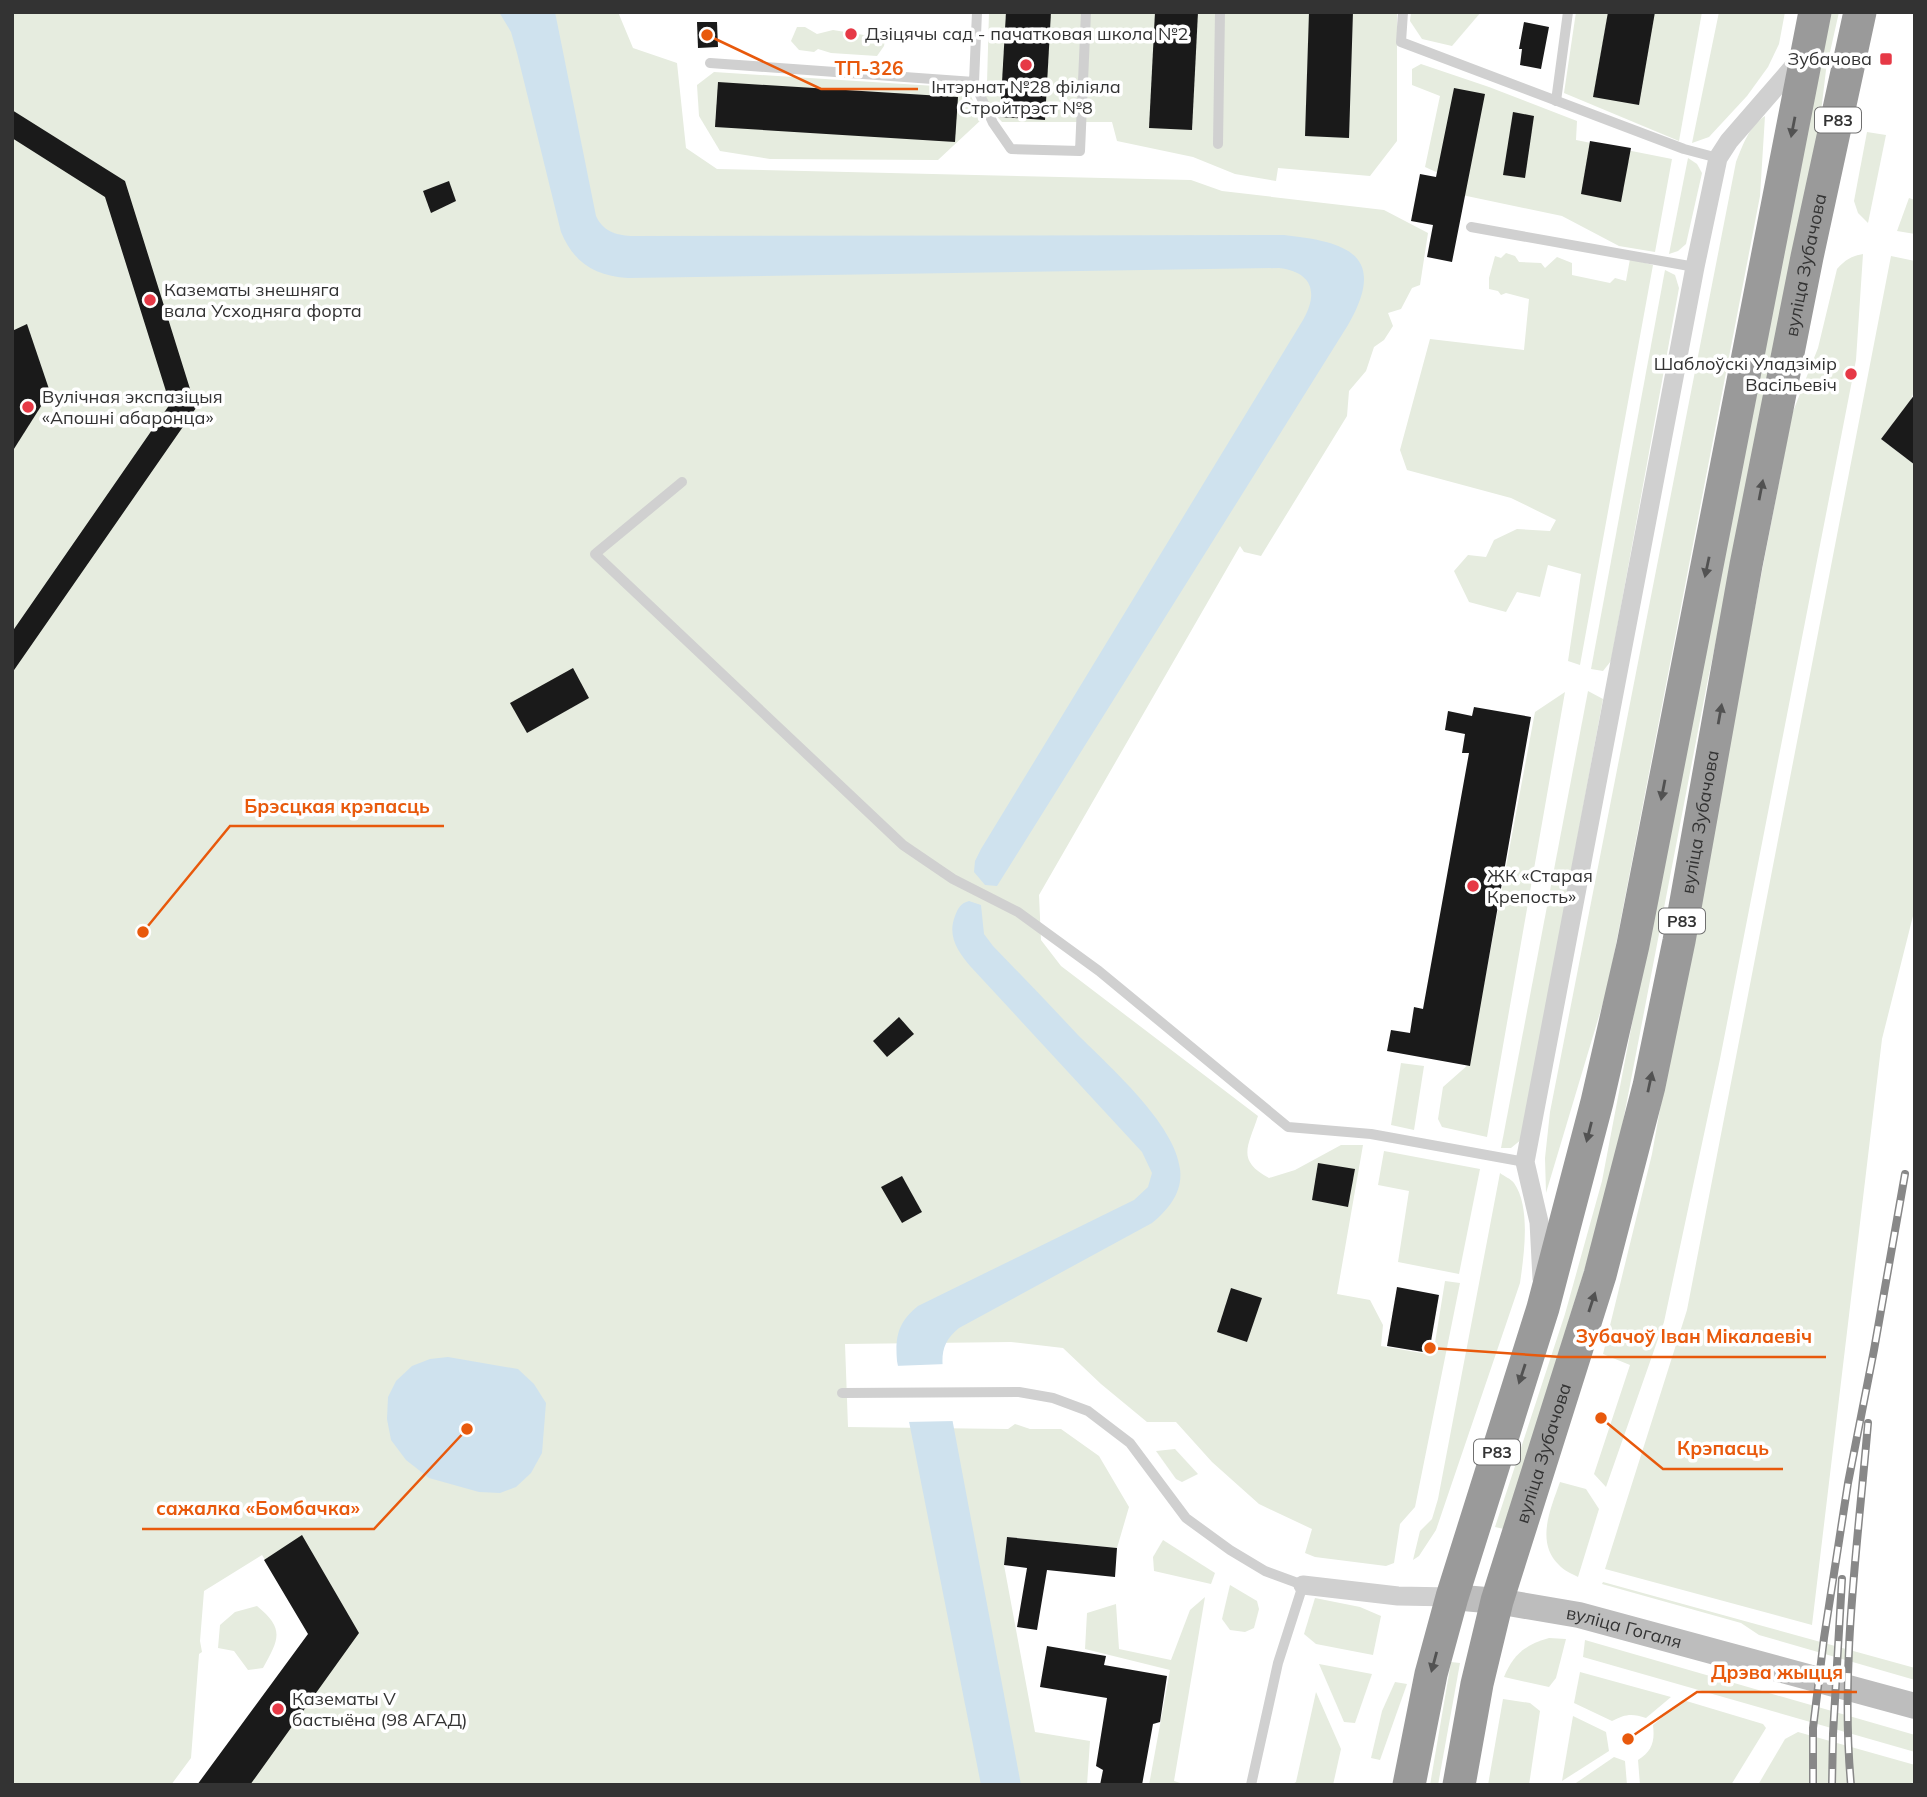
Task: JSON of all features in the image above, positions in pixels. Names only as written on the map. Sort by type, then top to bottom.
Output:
[{"type":"highway","name":"Р83","points":[[1409,1785],[1432,1674],[1452,1597],[1543,1308],[1597,1102],[1633,945],[1815,12]]},
{"type":"highway","name":"вуліца Зубачова","points":[[1459,1785],[1477,1684],[1497,1601],[1600,1275],[1649,1086],[1679,941],[1746,565],[1807,257],[1860,12]]},
{"type":"main road","name":"вуліца Гогаля","points":[[1452,1597],[1497,1601],[1579,1615],[1915,1706]]},
{"type":"street","points":[[1543,1308],[1539,1222],[1525,1162],[1695,267],[1718,158],[1729,141],[1807,51]]},
{"type":"street","points":[[1303,1585],[1398,1597],[1452,1597]]},
{"type":"lane","points":[[977,12],[974,82],[993,123],[1011,149],[1080,151],[1086,12]]},
{"type":"lane","points":[[1218,145],[1220,12]]},
{"type":"lane","points":[[1402,12],[1401,42],[1684,149],[1718,158]]},
{"type":"lane","points":[[1556,101],[1568,12]]},
{"type":"lane","points":[[710,63],[974,82]]},
{"type":"lane","points":[[1471,226],[1695,267]]},
{"type":"lane","points":[[682,482],[595,554],[903,845],[953,879],[1017,912],[1099,971],[1288,1127],[1371,1134],[1525,1162]]},
{"type":"lane","points":[[842,1394],[1019,1392],[1053,1398],[1088,1411],[1130,1443],[1186,1518],[1265,1571],[1303,1585],[1278,1662],[1251,1785]]},
{"type":"shaded area","points":[[12,12],[618,12],[633,48],[677,63],[686,148],[717,169],[1191,180],[1222,191],[1384,210],[1428,233],[1420,285],[1412,288],[1401,309],[1388,313],[1393,326],[1384,340],[1374,347],[1366,371],[1349,391],[1347,416],[1261,556],[1244,552],[1240,546],[1039,895],[1041,940],[1061,966],[1258,1116],[1247,1152],[1248,1159],[1259,1171],[1269,1178],[1295,1170],[1341,1145],[1363,1145],[1337,1294],[1370,1300],[1383,1325],[1381,1346],[1433,1355],[1445,1281],[1460,1283],[1415,1507],[1400,1524],[1394,1563],[1386,1566],[1315,1557],[1305,1553],[1312,1529],[1259,1504],[1212,1462],[1176,1422],[1147,1422],[1063,1348],[1011,1342],[845,1344],[848,1427],[1008,1429],[1015,1424],[1030,1429],[1061,1429],[1099,1456],[1129,1507],[1117,1548],[1007,1537],[1004,1565],[1035,1732],[1090,1741],[1087,1785],[201,1785],[313,1636],[262,1555],[204,1591],[200,1641],[202,1652],[199,1654],[191,1758],[171,1785],[12,1785]]},
{"type":"shaded area","points":[[989,12],[1397,12],[1397,141],[1370,176],[1278,168],[1276,181],[1235,174],[1193,157],[1117,141],[1112,122],[1002,122],[983,101],[987,83]]},
{"type":"shaded area","points":[[1411,12],[1481,12],[1452,46],[1422,39],[1410,21]]},
{"type":"shaded area","points":[[1576,12],[1702,12],[1679,141],[1564,93]]},
{"type":"shaded area","points":[[1719,12],[1785,12],[1779,44],[1768,67],[1747,96],[1709,137],[1692,143]]},
{"type":"shaded area","points":[[1829,12],[1839,12],[1826,70],[1813,179],[1707,684],[1611,1184],[1504,1529],[1495,1527],[1565,1314],[1602,1181],[1729,515]]},
{"type":"shaded area","points":[[797,27],[805,27],[817,34],[833,30],[864,35],[876,29],[886,34],[884,46],[877,56],[831,53],[818,49],[814,52],[799,50],[791,41]]},
{"type":"shaded area","points":[[1421,64],[1577,121],[1576,140],[1672,159],[1655,252],[1619,246],[1562,216],[1443,191],[1445,176],[1425,167],[1440,96],[1412,85],[1412,69]]},
{"type":"shaded area","points":[[714,72],[967,88],[982,119],[938,160],[770,159],[720,151],[699,116],[697,85]]},
{"type":"shaded area","points":[[1765,116],[1760,196],[1608,986],[1546,1193],[1545,1158],[1550,1112],[1736,162],[1751,130]]},
{"type":"shaded area","points":[[1867,132],[1886,135],[1868,223],[1858,213],[1854,201]]},
{"type":"shaded area","points":[[1688,158],[1697,164],[1702,173],[1686,244],[1669,254]]},
{"type":"shaded area","points":[[1909,198],[1915,200],[1915,234],[1897,231]]},
{"type":"shaded area","points":[[1506,253],[1515,256],[1519,262],[1541,263],[1545,268],[1557,257],[1572,263],[1572,275],[1610,283],[1615,278],[1626,281],[1630,259],[1653,265],[1580,665],[1568,661],[1581,574],[1548,565],[1540,597],[1517,592],[1506,612],[1469,602],[1454,571],[1468,555],[1486,557],[1494,540],[1517,529],[1550,531],[1556,520],[1511,498],[1407,470],[1400,450],[1430,339],[1524,350],[1529,299],[1506,293],[1501,295],[1498,291],[1489,289],[1495,256],[1501,258]]},
{"type":"shaded area","points":[[1863,254],[1856,360],[1720,1059],[1664,1322],[1606,1487],[1594,1474],[1630,1365],[1603,1354],[1652,1154],[1792,414],[1818,348],[1837,269],[1849,259]]},
{"type":"shaded area","points":[[1891,256],[1915,261],[1915,388],[1911,400],[1881,439],[1915,465],[1915,908],[1882,1039],[1812,1625],[1605,1569],[1687,1310]]},
{"type":"shaded area","points":[[1665,270],[1675,275],[1679,288],[1611,661],[1603,671],[1591,669]]},
{"type":"shaded area","points":[[1588,691],[1603,699],[1522,1139],[1511,1148],[1501,1148]]},
{"type":"shaded area","points":[[1565,692],[1487,1137],[1442,1127],[1438,1119],[1443,1087],[1469,1064],[1535,712]]},
{"type":"shaded area","points":[[1401,1063],[1424,1066],[1414,1130],[1391,1125]]},
{"type":"shaded area","points":[[1384,1151],[1480,1169],[1459,1274],[1398,1262],[1409,1191],[1378,1185]]},
{"type":"shaded area","points":[[1500,1173],[1514,1183],[1523,1205],[1525,1232],[1520,1283],[1436,1530],[1419,1556],[1413,1560],[1420,1531],[1432,1519],[1438,1499]]},
{"type":"shaded area","points":[[1175,1449],[1198,1474],[1182,1482],[1176,1479],[1156,1451]]},
{"type":"shaded area","points":[[1560,1482],[1586,1489],[1599,1509],[1578,1577],[1561,1567],[1548,1546],[1547,1525]]},
{"type":"shaded area","points":[[1163,1540],[1215,1573],[1211,1584],[1154,1571],[1153,1557]]},
{"type":"shaded area","points":[[1603,1582],[1915,1668],[1915,1680],[1759,1635],[1741,1623],[1602,1584]]},
{"type":"shaded area","points":[[1230,1585],[1257,1601],[1259,1609],[1254,1628],[1245,1632],[1230,1630],[1222,1619]]},
{"type":"shaded area","points":[[1205,1597],[1174,1781],[1187,1785],[1149,1785],[1170,1670],[1085,1649],[1087,1613],[1116,1604],[1119,1649],[1171,1660],[1190,1610]]},
{"type":"shaded area","points":[[1315,1598],[1360,1607],[1381,1616],[1373,1655],[1316,1644],[1304,1634]]},
{"type":"shaded area","points":[[257,1606],[272,1621],[276,1642],[263,1668],[248,1670],[234,1651],[218,1648],[220,1625],[235,1612]]},
{"type":"shaded area","points":[[1549,1638],[1566,1639],[1556,1678],[1549,1687],[1504,1677],[1521,1652]]},
{"type":"shaded area","points":[[1585,1640],[1915,1735],[1915,1752],[1583,1657]]},
{"type":"shaded area","points":[[1451,1662],[1460,1663],[1438,1785],[1430,1785]]},
{"type":"shaded area","points":[[1319,1664],[1372,1674],[1355,1723],[1344,1722]]},
{"type":"shaded area","points":[[1580,1672],[1671,1697],[1646,1718],[1629,1715],[1612,1721],[1574,1703]]},
{"type":"shaded area","points":[[1395,1682],[1407,1684],[1380,1760],[1371,1758],[1382,1711]]},
{"type":"shaded area","points":[[1316,1692],[1341,1749],[1333,1785],[1291,1785],[1296,1782]]},
{"type":"shaded area","points":[[1503,1699],[1530,1703],[1540,1711],[1529,1785],[1488,1785]]},
{"type":"shaded area","points":[[1683,1700],[1763,1724],[1766,1728],[1731,1785],[1640,1785],[1638,1760],[1652,1746],[1653,1725]]},
{"type":"shaded area","points":[[1573,1716],[1606,1732],[1609,1751],[1562,1781]]},
{"type":"shaded area","points":[[1798,1732],[1915,1765],[1915,1785],[1758,1785],[1785,1739]]},
{"type":"shaded area","points":[[1614,1757],[1625,1761],[1627,1785],[1573,1785]]},
{"type":"water","points":[[499,12],[555,12],[596,216],[606,229],[615,233],[631,236],[1284,235],[1327,242],[1343,248],[1355,256],[1362,268],[1364,282],[1348,325],[997,886],[985,885],[974,872],[975,861],[981,849],[1303,320],[1311,301],[1309,285],[1299,274],[1279,268],[628,278],[596,271],[579,260],[561,232],[517,53],[511,32]]},
{"type":"water","points":[[969,901],[981,905],[984,934],[993,946],[1123,1079],[1154,1115],[1166,1133],[1180,1169],[1179,1185],[1174,1199],[1152,1223],[959,1328],[950,1337],[943,1352],[943,1370],[1021,1785],[981,1785],[897,1361],[897,1337],[906,1318],[918,1306],[1134,1200],[1148,1187],[1152,1173],[1142,1152],[962,956],[952,930],[959,908]]},
{"type":"water","points":[[448,1357],[518,1369],[534,1384],[546,1403],[542,1453],[531,1473],[516,1487],[500,1493],[479,1492],[429,1478],[406,1460],[391,1440],[387,1419],[388,1397],[396,1381],[412,1366],[430,1359]]},
{"type":"pier","points":[[946,1364],[956,1421],[905,1422],[894,1366]]},
{"type":"building","name":"Інтэрнат №28 фiлiяла Стройтрэст №8","points":[[1006,12],[1051,12],[1045,120],[1000,117]]},
{"type":"building","points":[[1155,12],[1198,12],[1192,130],[1149,128]]},
{"type":"building","points":[[1309,12],[1353,12],[1349,138],[1305,136]]},
{"type":"building","points":[[1608,12],[1655,12],[1639,105],[1593,97]]},
{"type":"building","points":[[697,22],[717,22],[718,47],[698,48]]},
{"type":"building","points":[[1524,22],[1549,27],[1541,69],[1520,65],[1522,49],[1519,49]]},
{"type":"building","points":[[718,82],[958,97],[955,142],[715,127]]},
{"type":"building","points":[[1454,88],[1485,94],[1452,262],[1427,257],[1433,225],[1411,221],[1420,174],[1436,177]]},
{"type":"building","name":"Казематы знешняга вала Усходняга форта","points":[[12,110],[125,181],[196,408],[12,673],[12,632],[170,404],[105,197],[12,138]]},
{"type":"building","points":[[1513,112],[1534,116],[1525,178],[1503,175]]},
{"type":"building","points":[[1590,141],[1631,148],[1621,202],[1581,194]]},
{"type":"building","points":[[449,181],[456,201],[431,213],[423,191]]},
{"type":"building","points":[[27,324],[50,392],[12,452],[12,331]]},
{"type":"building","points":[[1915,394],[1915,465],[1881,439]]},
{"type":"building","points":[[573,668],[589,698],[527,733],[510,703]]},
{"type":"building","name":"ЖК «Старая Крепость»","points":[[1474,707],[1531,717],[1470,1066],[1387,1051],[1391,1030],[1410,1033],[1414,1007],[1423,1009],[1469,753],[1462,753],[1465,734],[1445,730],[1448,711],[1472,716]]},
{"type":"building","points":[[899,1017],[914,1034],[887,1057],[873,1041]]},
{"type":"building","points":[[1318,1163],[1355,1169],[1348,1207],[1312,1200]]},
{"type":"building","points":[[902,1176],[922,1212],[902,1223],[881,1187]]},
{"type":"building","points":[[1397,1287],[1439,1295],[1429,1353],[1387,1346]]},
{"type":"building","points":[[1231,1288],[1262,1298],[1247,1342],[1217,1332]]},
{"type":"building","name":"Казематы V бастыёна (98 АГАД)","points":[[302,1535],[359,1633],[250,1785],[197,1785],[308,1634],[264,1560]]},
{"type":"building","points":[[1007,1537],[1117,1548],[1115,1577],[1047,1570],[1037,1630],[1017,1627],[1027,1568],[1004,1565]]},
{"type":"building","points":[[1047,1646],[1106,1656],[1104,1665],[1167,1676],[1160,1722],[1153,1724],[1142,1785],[1100,1785],[1103,1770],[1096,1766],[1107,1698],[1040,1687]]},
{"type":"railway","points":[[1813,1785],[1813,1728],[1824,1638],[1848,1483],[1905,1174]]},
{"type":"railway","points":[[1851,1785],[1848,1740],[1849,1649],[1868,1423]]},
{"type":"railway","points":[[1832,1785],[1842,1579]]},
{"type":"place","name":"Дзіцячы сад - пачатковая школа №2","points":[[851,34]]},
{"type":"place","name":"ТП-326","points":[[707,35]]},
{"type":"place","name":"Зубачова","points":[[1886,59]]},
{"type":"place","name":"Інтэрнат №28 фiлiяла Стройтрэст №8","points":[[1026,65]]},
{"type":"place","name":"Казематы знешняга вала Усходняга форта","points":[[150,300]]},
{"type":"place","name":"Шаблоўскі Уладзімір Васільевіч","points":[[1851,374]]},
{"type":"place","name":"Вулічная экспазіцыя «Апошні абаронца»","points":[[28,407]]},
{"type":"place","name":"ЖК «Старая Крепость»","points":[[1473,886]]},
{"type":"place","name":"Брэсцкая крэпасць","points":[[143,932]]},
{"type":"place","name":"Зубачоў Іван Мікалаевіч","points":[[1430,1348]]},
{"type":"place","name":"Крэпасць","points":[[1601,1418]]},
{"type":"place","name":"сажалка «Бомбачка»","points":[[467,1429]]},
{"type":"place","name":"Казематы V бастыёна (98 АГАД)","points":[[278,1709]]},
{"type":"place","name":"Дрэва жыцця","points":[[1628,1739]]}]
